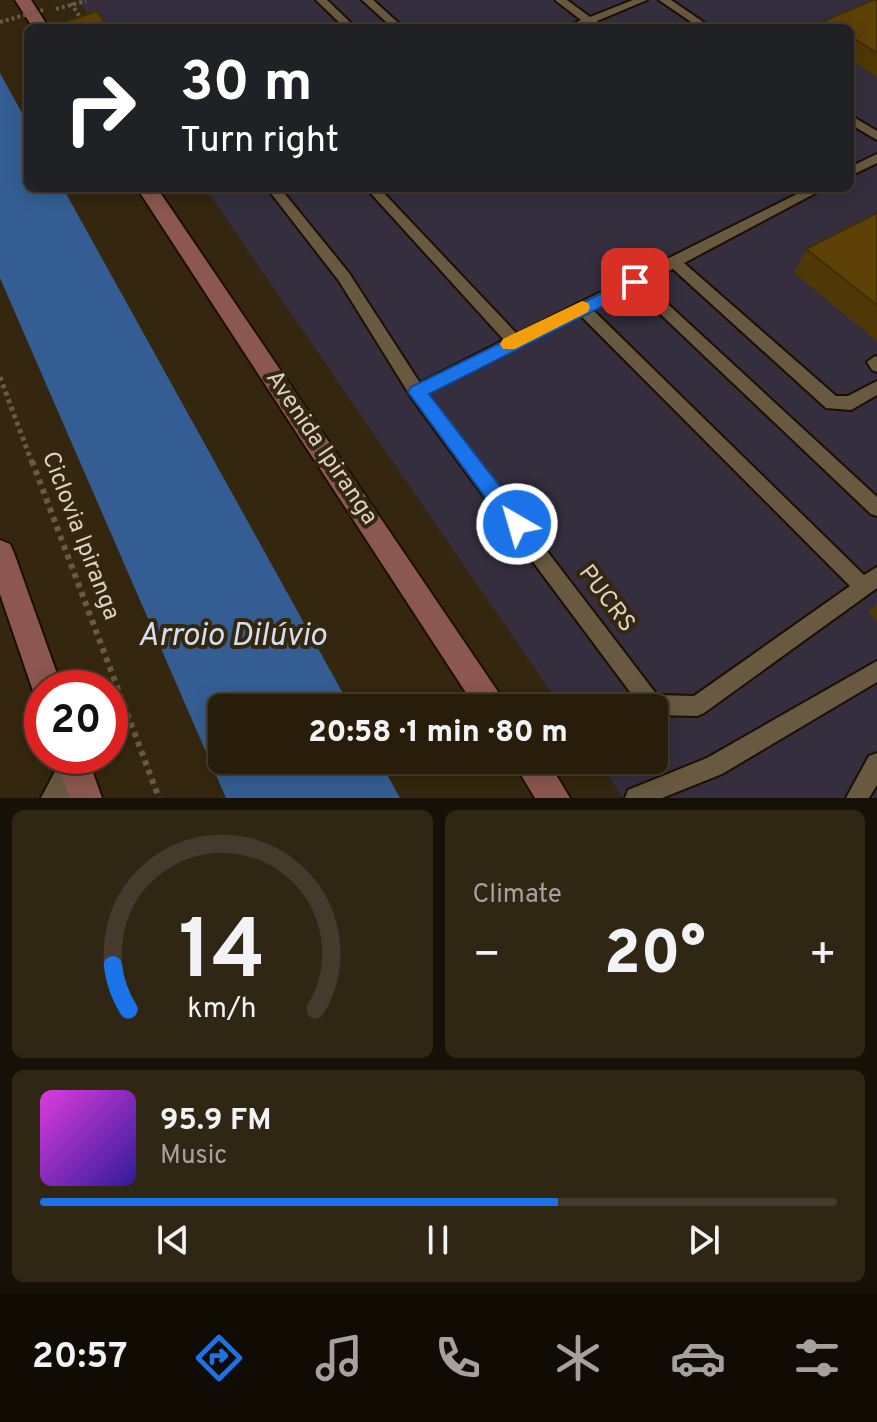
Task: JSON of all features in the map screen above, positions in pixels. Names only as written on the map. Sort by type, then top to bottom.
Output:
[{"type":"main road","points":[[23,0],[38,24]]},
{"type":"main road","name":"Avenida Ipiranga","points":[[150,192],[485,694]]},
{"type":"main road","points":[[0,553],[41,670]]},
{"type":"main road","points":[[78,774],[86,798]]},
{"type":"main road","points":[[538,774],[554,798]]},
{"type":"street","points":[[57,798],[67,774]]},
{"type":"lane","points":[[324,3],[344,0]]},
{"type":"lane","points":[[367,0],[394,24]]},
{"type":"lane","points":[[560,0],[594,24]]},
{"type":"lane","points":[[581,24],[642,0]]},
{"type":"lane","points":[[664,0],[701,24]]},
{"type":"lane","points":[[324,3],[347,24]]},
{"type":"lane","points":[[854,122],[877,136]]},
{"type":"lane","points":[[854,170],[877,158]]},
{"type":"lane","name":"PUCRS","points":[[277,192],[344,277],[417,392],[652,705],[697,706],[845,602],[870,580]]},
{"type":"lane","points":[[376,192],[514,341]]},
{"type":"lane","points":[[417,392],[514,341],[676,264],[811,192]]},
{"type":"lane","points":[[676,264],[832,403],[851,403],[877,387]]},
{"type":"lane","points":[[635,282],[877,508]]},
{"type":"lane","points":[[582,308],[870,580]]},
{"type":"lane","points":[[636,798],[714,766],[877,671]]},
{"type":"lane","points":[[857,798],[877,764]]},
{"type":"path","points":[[78,0],[70,2],[84,24]]},
{"type":"path","points":[[86,0],[92,10]]},
{"type":"path","points":[[0,22],[43,10]]},
{"type":"path","name":"Ciclovia Ipiranga","points":[[0,377],[159,798]]},
{"type":"shaded area","points":[[78,0],[877,0],[877,798],[623,798],[607,774],[668,774],[668,694],[552,694],[208,192],[854,192],[854,24],[95,24]]},
{"type":"water","name":"Arroio Dilúvio","points":[[0,73],[24,117],[24,192],[65,192],[343,694],[208,694],[208,757],[0,278]]},
{"type":"water","name":"Arroio Dilúvio","points":[[216,774],[387,774],[400,798],[226,798]]},
{"type":"building","points":[[877,0],[877,53],[854,39],[854,24],[829,24],[824,21]]},
{"type":"building","points":[[97,11],[105,24],[70,24],[68,21]]},
{"type":"building","points":[[877,213],[877,305],[806,249]]},
{"type":"slow traffic","points":[[509,344],[582,307]]},
{"type":"route","points":[[517,524],[417,392],[635,282]]}]
